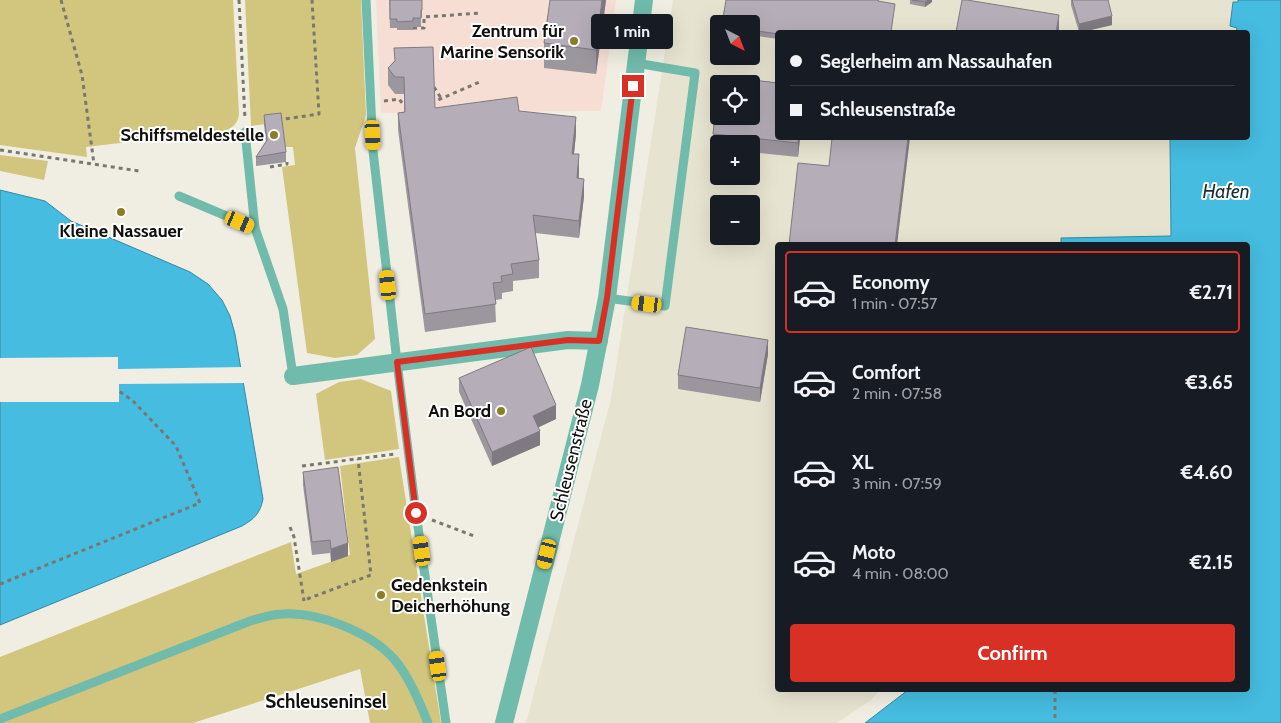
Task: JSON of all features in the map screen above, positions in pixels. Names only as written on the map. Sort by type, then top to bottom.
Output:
[{"type":"street","name":"Schleusenstraße","points":[[504,723],[590,385],[599,341],[607,298],[644,0]]},
{"type":"street","points":[[293,376],[568,340],[599,341]]},
{"type":"lane","points":[[366,0],[373,151],[408,452],[446,723]]},
{"type":"lane","points":[[607,298],[664,306],[695,73],[636,63]]},
{"type":"lane","points":[[246,132],[255,228],[284,310],[293,376]]},
{"type":"lane","points":[[179,196],[255,228]]},
{"type":"lane","points":[[0,719],[250,621],[283,614],[300,614],[327,620],[354,631],[377,645],[393,659],[407,678],[428,723]]},
{"type":"path","points":[[61,0],[82,75],[94,164]]},
{"type":"path","points":[[239,0],[246,132]]},
{"type":"path","points":[[273,120],[319,114],[312,0]]},
{"type":"path","points":[[413,28],[424,28],[424,17],[481,13]]},
{"type":"path","points":[[427,105],[482,81]]},
{"type":"path","points":[[434,87],[441,98]]},
{"type":"path","points":[[398,99],[404,105],[412,105]]},
{"type":"path","points":[[0,150],[139,171]]},
{"type":"path","points":[[270,167],[287,164],[287,162]]},
{"type":"path","points":[[0,584],[200,503],[176,446],[133,401],[119,391]]},
{"type":"path","points":[[302,466],[408,452]]},
{"type":"path","points":[[295,604],[371,575],[358,459]]},
{"type":"path","points":[[310,466],[311,473]]},
{"type":"path","points":[[416,513],[474,536]]},
{"type":"path","points":[[290,527],[294,537],[304,600]]},
{"type":"path","points":[[1055,692],[1055,721]]},
{"type":"shaded area","points":[[0,0],[233,0],[238,120],[232,127],[224,131],[86,147],[87,157],[0,145]]},
{"type":"shaded area","points":[[245,0],[361,0],[366,115],[355,148],[375,339],[357,355],[335,358],[307,353],[282,167],[295,165],[293,147],[284,147],[281,122],[251,126]]},
{"type":"shaded area","points":[[376,0],[616,0],[601,111],[381,113]]},
{"type":"shaded area","points":[[673,0],[1238,0],[1231,27],[1237,27],[1236,30],[775,30],[775,140],[1170,140],[1171,236],[1061,238],[1061,242],[775,242],[775,692],[878,692],[871,700],[837,723],[526,723],[611,399]]},
{"type":"shaded area","points":[[0,155],[48,161],[44,180],[0,171]]},
{"type":"shaded area","points":[[361,379],[391,391],[399,449],[325,460],[316,394],[339,382]]},
{"type":"shaded area","points":[[399,457],[441,723],[370,723],[360,669],[193,723],[0,723],[0,657],[291,542],[296,574],[350,555],[340,466]]},
{"type":"water","name":"Hafen","points":[[1238,0],[1281,0],[1281,723],[865,723],[905,692],[1250,692],[1250,242],[1061,242],[1061,238],[1171,236],[1170,140],[1250,140],[1250,30],[1236,30],[1237,28],[1230,26],[1233,2],[1238,2]]},
{"type":"water","points":[[0,190],[45,201],[71,221],[190,272],[208,284],[222,300],[230,316],[235,334],[263,499],[256,516],[242,526],[0,625]]},
{"type":"pier","points":[[118,357],[118,369],[243,367],[246,383],[119,384],[119,402],[0,402],[0,358]]},
{"type":"building","points":[[390,0],[422,0],[421,18],[413,18],[413,21],[397,22],[397,19],[390,19]]},
{"type":"building","points":[[550,0],[602,0],[596,50],[544,43]]},
{"type":"building","points":[[726,0],[878,0],[895,4],[891,30],[775,30],[775,34],[760,31],[760,15],[724,15]]},
{"type":"building","points":[[912,0],[928,0],[925,2]]},
{"type":"building","points":[[962,0],[1059,15],[1056,30],[956,30]]},
{"type":"building","points":[[1072,0],[1108,0],[1112,16],[1079,24]]},
{"type":"building","points":[[433,47],[435,108],[517,97],[519,111],[576,117],[572,154],[579,154],[577,178],[584,179],[579,221],[533,215],[539,260],[511,264],[513,274],[501,276],[502,282],[493,283],[496,304],[425,314],[398,113],[405,112],[404,77],[395,77],[388,68],[395,61],[394,48]]},
{"type":"building","points":[[760,81],[775,83],[775,140],[798,140],[798,143],[760,139],[760,135],[713,134],[714,125],[760,125]]},
{"type":"building","name":"Schiffsmeldestelle","points":[[281,113],[286,152],[256,157],[267,140],[264,115]]},
{"type":"building","points":[[832,140],[908,140],[895,242],[789,242],[798,163],[829,166]]},
{"type":"building","points":[[686,327],[768,340],[760,388],[678,375]]},
{"type":"building","points":[[531,347],[556,405],[533,416],[540,431],[492,452],[459,378]]},
{"type":"building","points":[[338,467],[348,543],[331,549],[330,540],[312,542],[303,472]]},
{"type":"place","name":"Zentrum für Marine Sensorik","points":[[574,41]]},
{"type":"place","name":"Schiffsmeldestelle","points":[[274,135]]},
{"type":"place","name":"Kleine Nassauer","points":[[121,212]]},
{"type":"place","name":"An Bord","points":[[501,411]]},
{"type":"place","name":"Gedenkstein Deicherhöhung","points":[[381,595]]},
{"type":"district","name":"Schleuseninsel","points":[[326,701]]},
{"type":"route","points":[[416,513],[397,362],[568,340],[599,341],[607,298],[633,86]]}]
